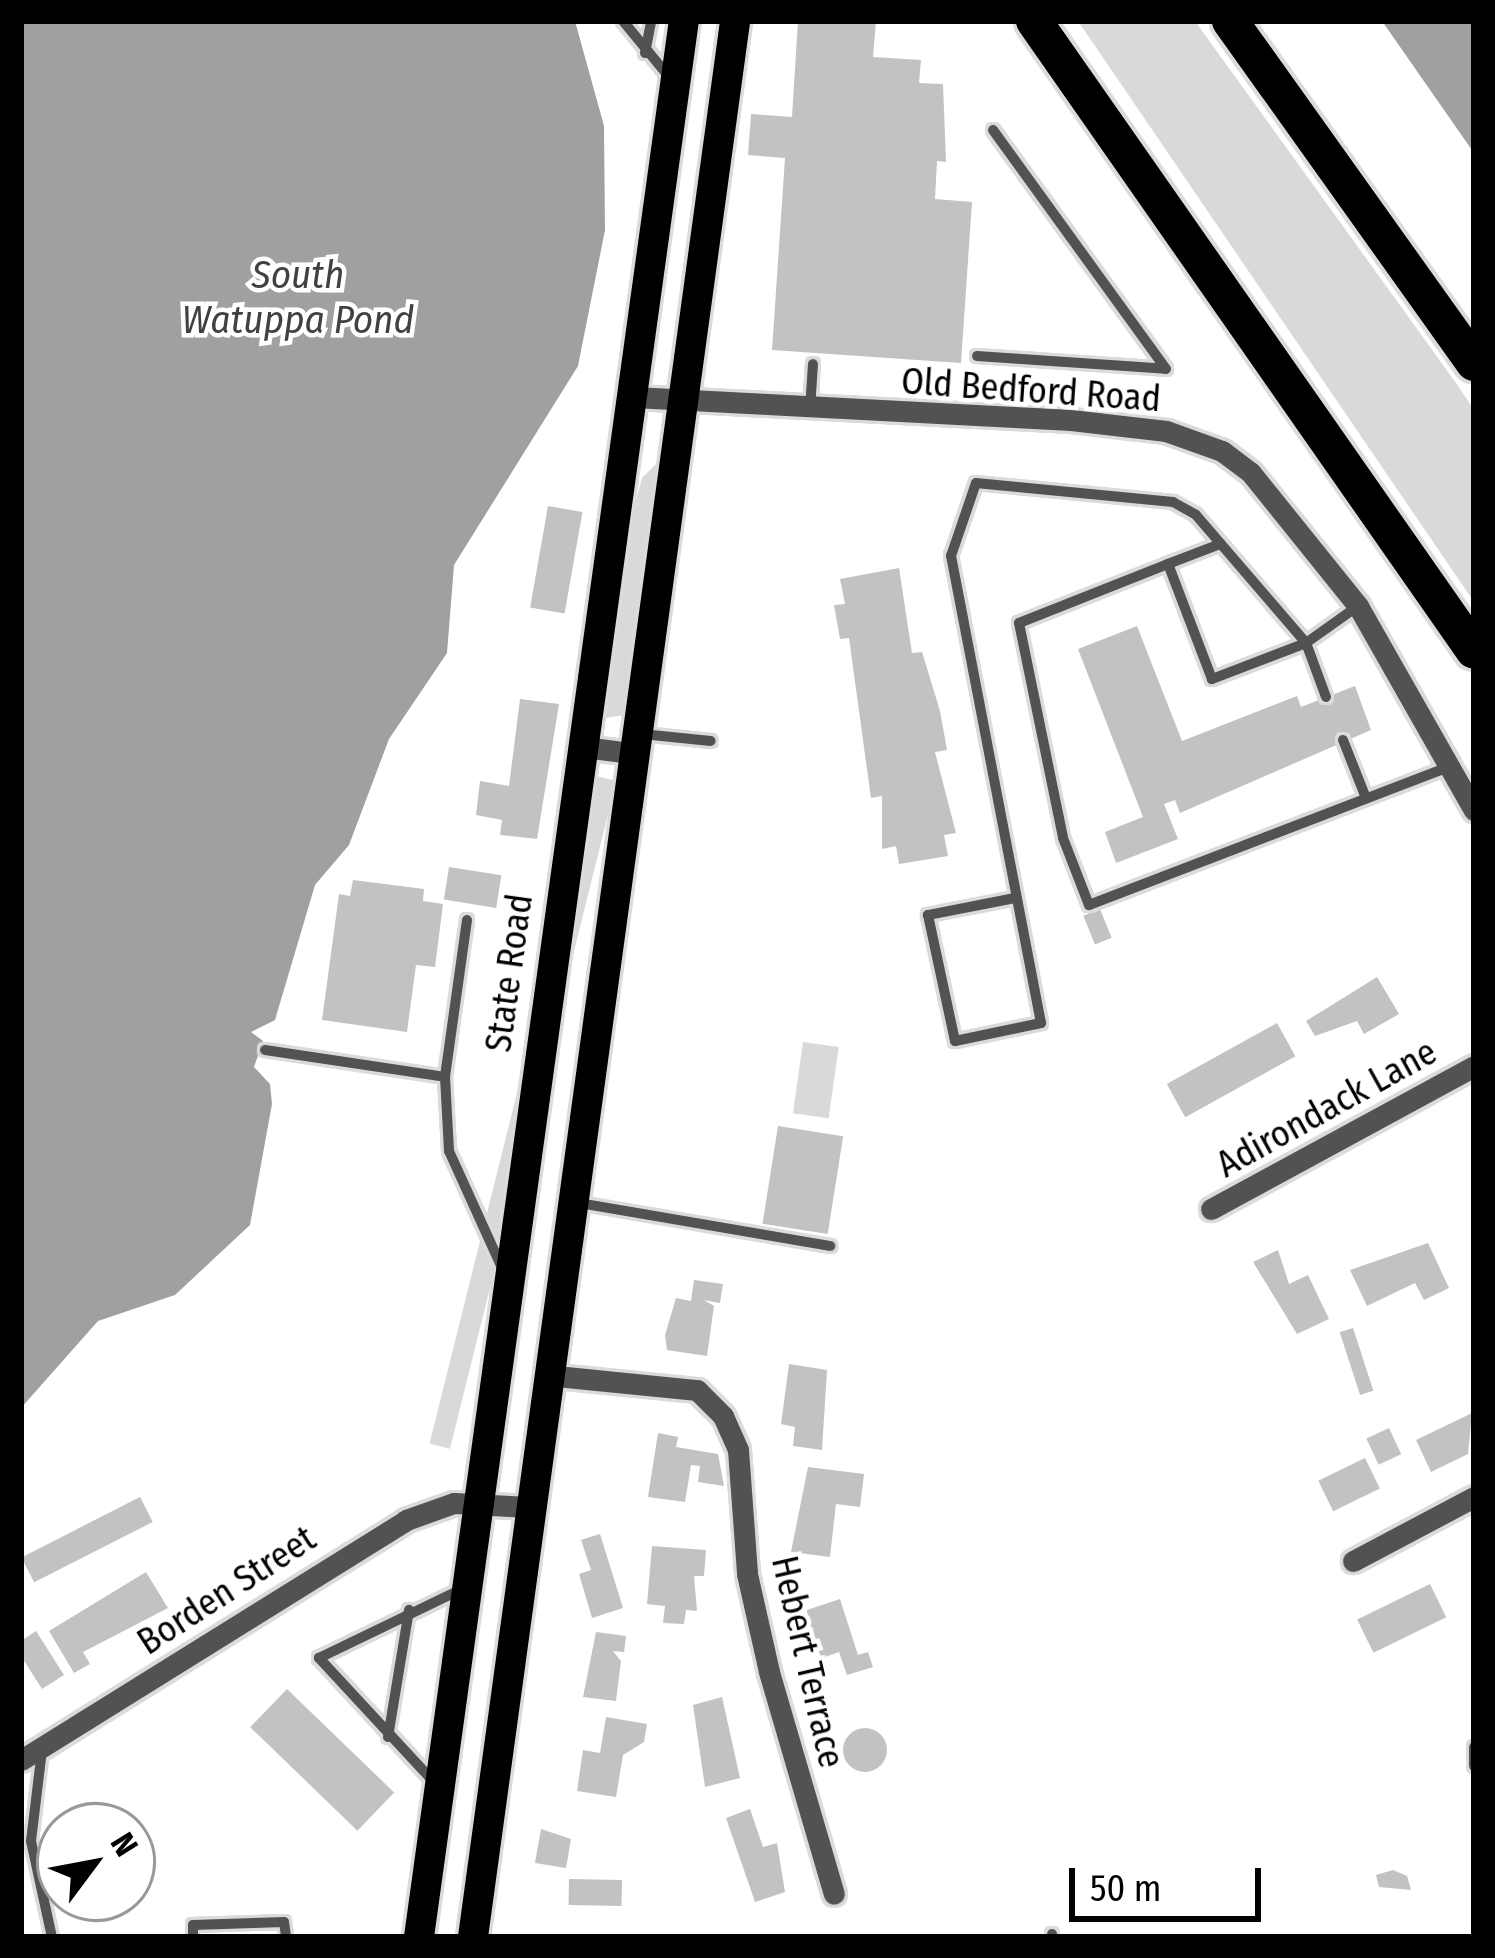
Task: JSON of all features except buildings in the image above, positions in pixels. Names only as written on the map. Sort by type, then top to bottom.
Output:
[{"type":"highway","points":[[1034,21],[1474,651]]},
{"type":"highway","points":[[1230,21],[1474,363]]},
{"type":"main road","name":"State Road","points":[[419,1937],[506,1277],[684,21]]},
{"type":"main road","points":[[473,1937],[631,743],[735,21]]},
{"type":"street","name":"Old Bedford Road","points":[[634,397],[1071,420],[1166,431],[1222,451],[1264,488],[1358,606],[1474,810]]},
{"type":"street","points":[[584,747],[631,743]]},
{"type":"street","name":"Adirondack Lane","points":[[1211,1209],[1474,1066]]},
{"type":"street","name":"Hebert Terrace","points":[[546,1375],[698,1390],[723,1416],[738,1450],[746,1574],[769,1672],[835,1894]]},
{"type":"street","points":[[1353,1561],[1474,1497]]},
{"type":"street","name":"Borden Street","points":[[21,1760],[406,1520],[478,1504],[528,1507]]},
{"type":"lane","points":[[623,21],[645,53],[676,84]]},
{"type":"lane","points":[[645,53],[651,21]]},
{"type":"lane","points":[[977,356],[1166,369],[993,130]]},
{"type":"lane","points":[[810,409],[813,364]]},
{"type":"lane","points":[[1015,898],[928,915],[955,1041],[1041,1023],[951,556],[976,483],[1173,502],[1220,544],[1306,643],[1326,697]]},
{"type":"lane","points":[[1220,544],[1019,622],[1064,838],[1088,905],[1451,766]]},
{"type":"lane","points":[[1168,564],[1212,679],[1306,643],[1358,606]]},
{"type":"lane","points":[[1343,740],[1366,798]]},
{"type":"lane","points":[[631,743],[711,741]]},
{"type":"lane","points":[[467,920],[445,1077],[449,1150],[506,1277]]},
{"type":"lane","points":[[265,1050],[445,1077]]},
{"type":"lane","points":[[570,1201],[830,1246]]},
{"type":"lane","points":[[440,1788],[319,1658],[409,1610],[467,1587]]},
{"type":"lane","points":[[388,1736],[409,1610]]},
{"type":"lane","points":[[43,1747],[31,1841],[52,1937]]},
{"type":"lane","points":[[1474,1748],[1474,1766]]},
{"type":"lane","points":[[193,1937],[193,1925],[284,1922],[286,1937]]},
{"type":"shaded area","points":[[1078,21],[1195,21],[1456,383],[1474,410],[1474,602]]},
{"type":"shaded area","points":[[658,462],[625,715],[605,718],[624,545],[642,478]]},
{"type":"shaded area","points":[[596,776],[616,781],[450,1449],[430,1444]]},
{"type":"shaded area","points":[[803,1042],[839,1047],[829,1118],[793,1113]]},
{"type":"water","name":"South Watuppa Pond","points":[[21,21],[575,21],[604,126],[605,230],[578,366],[454,565],[447,653],[389,739],[349,845],[315,885],[275,1020],[251,1032],[263,1041],[254,1067],[270,1084],[272,1104],[250,1225],[175,1295],[98,1321],[21,1408]]},
{"type":"water","points":[[1382,21],[1474,21],[1474,153]]}]
